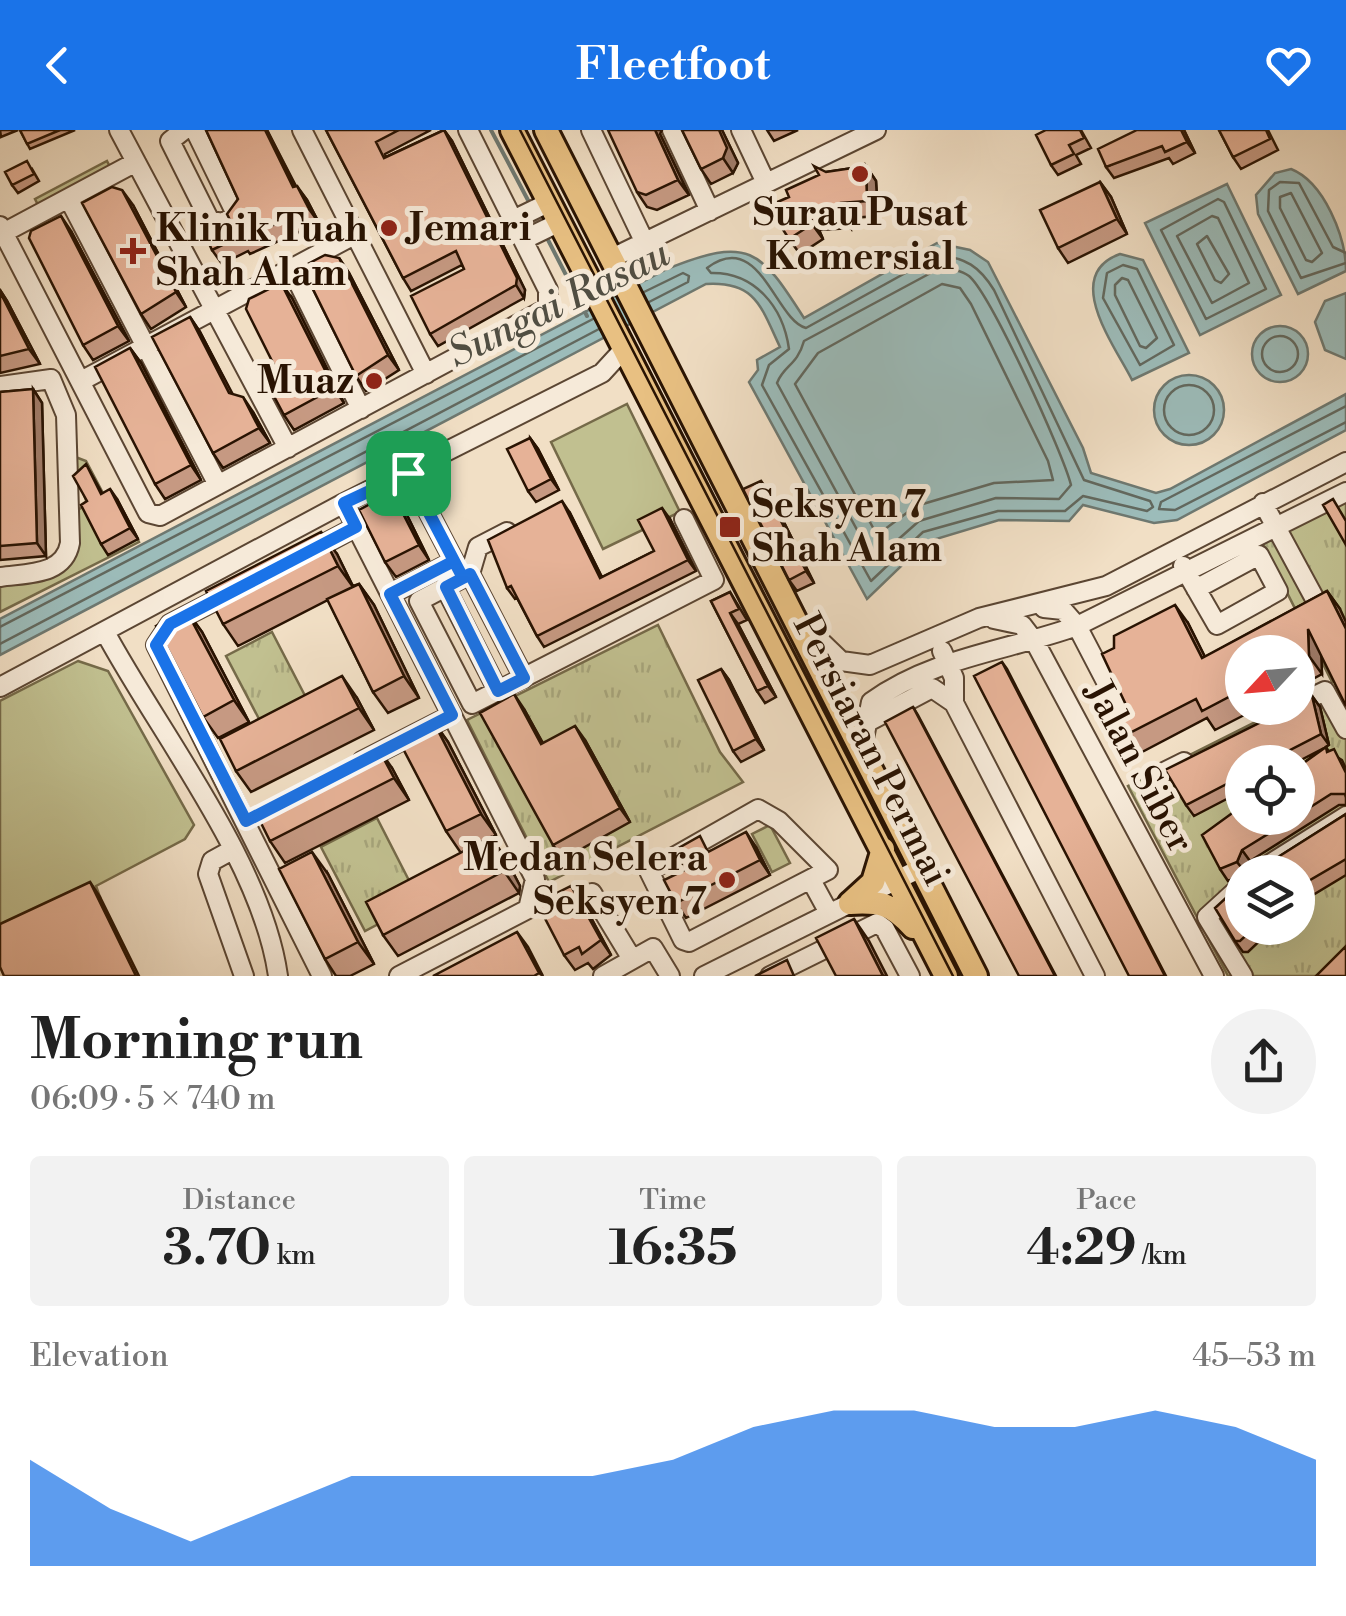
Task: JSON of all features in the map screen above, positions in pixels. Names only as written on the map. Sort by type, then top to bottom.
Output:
[{"type":"main road","name":"Persiaran Permai","points":[[512,130],[883,848],[905,876],[929,945],[946,976]]},
{"type":"main road","name":"Persiaran Permai","points":[[546,130],[862,736],[881,790],[974,970]]},
{"type":"main road","points":[[653,337],[698,403],[862,736],[872,792],[905,876],[951,946],[974,970]]},
{"type":"main road","points":[[840,908],[873,882],[883,848]]},
{"type":"main road","points":[[840,908],[882,901],[896,908],[929,945]]},
{"type":"street","points":[[120,130],[288,448]]},
{"type":"street","points":[[184,130],[170,141],[210,221],[224,223],[236,214],[195,130]]},
{"type":"street","points":[[302,130],[426,374]]},
{"type":"street","points":[[136,162],[2,230],[148,513],[160,516],[548,308],[548,290],[468,130]]},
{"type":"street","points":[[591,130],[645,242]]},
{"type":"street","points":[[672,130],[710,211]]},
{"type":"street","points":[[741,130],[766,184]]},
{"type":"street","points":[[616,265],[645,242],[876,130]]},
{"type":"street","points":[[69,199],[218,485]]},
{"type":"street","points":[[513,220],[555,212]]},
{"type":"street","points":[[523,240],[555,212]]},
{"type":"street","points":[[173,230],[206,214]]},
{"type":"street","points":[[0,386],[77,375],[147,346],[356,234]]},
{"type":"street","points":[[291,268],[361,410]]},
{"type":"street","points":[[0,686],[344,503],[602,373],[623,346]]},
{"type":"street","points":[[602,373],[630,378],[646,388]]},
{"type":"street","points":[[0,576],[54,568],[68,552],[66,415],[51,380]]},
{"type":"street","points":[[814,634],[841,661],[861,666],[979,618],[1106,586],[1346,462]]},
{"type":"street","points":[[408,473],[458,575],[524,678]]},
{"type":"street","points":[[1191,581],[1276,528],[1346,492]]},
{"type":"street","points":[[344,503],[535,879],[528,909],[399,976]]},
{"type":"street","points":[[1264,503],[1316,601]]},
{"type":"street","points":[[530,520],[478,547],[458,575],[419,601],[472,704],[714,580],[684,519]]},
{"type":"street","points":[[288,562],[356,527]]},
{"type":"street","points":[[862,736],[871,702],[947,661],[1035,642],[1140,606],[1191,581],[1259,555],[1278,592],[1216,625],[1191,581],[1175,552]]},
{"type":"street","points":[[390,594],[458,575]]},
{"type":"street","points":[[458,575],[498,691]]},
{"type":"street","points":[[254,580],[170,624],[156,645],[227,783],[255,816],[266,860],[322,976]]},
{"type":"street","points":[[1077,626],[1083,607],[1106,586]]},
{"type":"street","points":[[1032,607],[1063,610],[1077,626],[1127,722]]},
{"type":"street","points":[[979,618],[1014,620],[1035,642]]},
{"type":"street","points":[[106,632],[232,850],[264,922],[278,976]]},
{"type":"street","points":[[936,636],[954,678],[954,703],[1095,976]]},
{"type":"street","name":"Jalan Siber","points":[[1035,642],[1214,976]]},
{"type":"street","points":[[862,736],[932,688],[954,703]]},
{"type":"street","points":[[1315,696],[1325,691],[1346,729]]},
{"type":"street","points":[[346,769],[452,715]]},
{"type":"street","points":[[1156,776],[1207,750]]},
{"type":"street","points":[[202,798],[227,783]]},
{"type":"street","points":[[758,810],[778,821],[828,865],[826,872],[811,880],[714,929],[682,940],[649,874],[651,868],[758,810]]},
{"type":"street","points":[[1284,855],[1346,816]]},
{"type":"street","points":[[232,850],[212,861],[208,874],[244,976]]},
{"type":"street","points":[[241,870],[266,860]]},
{"type":"street","points":[[704,976],[905,876]]},
{"type":"street","points":[[811,880],[840,908]]},
{"type":"street","points":[[592,892],[632,960]]},
{"type":"street","points":[[1225,900],[1206,917],[1244,976]]},
{"type":"street","points":[[770,976],[877,923],[885,928],[910,976]]},
{"type":"street","points":[[714,929],[732,962]]},
{"type":"street","points":[[603,976],[653,948],[670,976]]},
{"type":"green space","points":[[107,161],[111,169],[39,207],[35,199]]},
{"type":"green space","points":[[627,404],[680,512],[603,549],[551,442]]},
{"type":"green space","points":[[78,458],[86,461],[104,495],[112,492],[139,542],[0,612],[0,583],[44,580],[58,573],[77,511],[87,503],[72,463]]},
{"type":"green space","points":[[1346,501],[1346,976],[1228,976],[1128,786],[1249,725],[1315,725],[1315,691],[1332,682],[1315,648],[1315,635],[1308,635],[1262,543]]},
{"type":"green space","points":[[658,625],[720,752],[743,782],[549,882],[467,720]]},
{"type":"green space","points":[[272,632],[315,715],[269,738],[226,656]]},
{"type":"green space","points":[[78,661],[108,671],[194,825],[185,839],[96,886],[100,897],[0,944],[0,701]]},
{"type":"green space","points":[[377,818],[420,902],[365,931],[321,847]]},
{"type":"green space","points":[[770,825],[790,863],[772,872],[752,834]]},
{"type":"water","points":[[1291,169],[1314,186],[1331,212],[1342,243],[1346,271],[1298,294],[1258,214],[1256,195],[1275,173]]},
{"type":"water","points":[[1227,184],[1281,295],[1200,335],[1145,223]]},
{"type":"water","points":[[937,243],[970,250],[988,262],[1083,448],[1091,473],[1156,493],[1170,489],[1346,394],[1346,430],[1177,520],[1154,523],[1083,505],[1069,521],[999,520],[926,542],[867,599],[749,382],[758,370],[757,360],[780,347],[767,320],[746,292],[723,284],[706,284],[0,655],[0,619],[667,269],[717,253],[750,255],[776,277],[804,318]]},
{"type":"water","points":[[1120,254],[1143,260],[1189,353],[1132,380],[1105,331],[1093,294],[1095,278],[1103,264]]},
{"type":"water","points":[[1346,293],[1346,359],[1325,350],[1315,322],[1325,301]]},
{"type":"water","points":[[1280,326],[1300,334],[1308,354],[1300,374],[1280,382],[1260,374],[1252,354],[1260,334]]},
{"type":"water","points":[[1189,375],[1214,385],[1224,410],[1214,435],[1189,445],[1164,435],[1154,410],[1164,385]]},
{"type":"building","points":[[20,130],[60,130],[27,144]]},
{"type":"building","points":[[206,130],[265,130],[293,187],[297,186],[309,209],[212,250],[205,235],[231,222],[227,214],[238,199]]},
{"type":"building","points":[[326,130],[399,130],[376,142],[384,158],[444,130],[517,278],[516,285],[430,334],[411,296],[464,269],[456,251],[403,278]]},
{"type":"building","points":[[608,130],[655,130],[678,180],[646,195],[637,192]]},
{"type":"building","points":[[682,130],[719,130],[727,148],[723,158],[701,169]]},
{"type":"building","points":[[1046,130],[1080,130],[1084,138],[1069,145],[1074,154],[1051,165],[1036,135]]},
{"type":"building","points":[[1137,130],[1181,130],[1187,142],[1165,152],[1162,146],[1106,167],[1098,149]]},
{"type":"building","points":[[1219,130],[1266,130],[1270,139],[1233,157]]},
{"type":"building","points":[[27,161],[34,174],[12,185],[5,172]]},
{"type":"building","points":[[814,166],[826,172],[866,166],[867,201],[841,203],[841,213],[808,215],[812,224],[789,239],[768,206],[789,197],[786,190],[819,175]]},
{"type":"building","points":[[1100,182],[1117,219],[1058,248],[1040,210]]},
{"type":"building","points":[[112,187],[122,190],[176,292],[141,314],[82,203]]},
{"type":"building","points":[[61,216],[118,326],[83,345],[29,238],[31,231]]},
{"type":"building","points":[[325,255],[339,258],[388,355],[356,376],[302,267]]},
{"type":"building","points":[[281,283],[334,388],[284,415],[267,383],[280,377],[246,309],[249,299]]},
{"type":"building","points":[[0,292],[29,349],[0,356]]},
{"type":"building","points":[[190,317],[229,393],[243,397],[259,428],[213,453],[152,337]]},
{"type":"building","points":[[130,348],[191,465],[155,484],[95,367]]},
{"type":"building","points":[[33,389],[37,543],[0,546],[0,392]]},
{"type":"building","points":[[530,438],[551,479],[528,491],[507,449]]},
{"type":"building","points":[[86,464],[101,494],[110,489],[130,528],[101,544],[81,505],[87,501],[73,476]]},
{"type":"building","points":[[761,481],[806,571],[789,580],[743,489]]},
{"type":"building","points":[[392,492],[419,545],[385,562],[359,510]]},
{"type":"building","points":[[1333,499],[1346,521],[1346,545],[1323,505]]},
{"type":"building","points":[[562,501],[600,578],[654,551],[638,520],[662,508],[688,560],[537,636],[511,586],[507,588],[488,540]]},
{"type":"building","points":[[321,532],[338,566],[223,624],[206,591]]},
{"type":"building","points":[[359,584],[404,676],[373,692],[327,599]]},
{"type":"building","points":[[1327,591],[1346,629],[1346,706],[1315,643],[1315,635],[1308,629],[1308,635],[1245,635]]},
{"type":"building","points":[[730,592],[739,609],[730,613],[768,686],[757,691],[711,601]]},
{"type":"building","points":[[1175,605],[1202,658],[1225,646],[1225,699],[1202,711],[1196,699],[1112,742],[1097,713],[1103,710],[1119,715],[1126,705],[1102,654],[1114,648],[1114,636]]},
{"type":"building","points":[[186,610],[234,700],[203,717],[156,626]]},
{"type":"building","points":[[1002,662],[1165,976],[1129,976],[974,676]]},
{"type":"building","points":[[721,669],[756,739],[733,751],[698,680]]},
{"type":"building","points":[[342,676],[359,708],[236,771],[220,739]]},
{"type":"building","points":[[514,694],[541,744],[575,726],[620,808],[553,845],[480,713]]},
{"type":"building","points":[[913,707],[1055,976],[1019,976],[885,722]]},
{"type":"building","points":[[1315,709],[1321,734],[1300,745],[1225,745],[1225,785],[1186,805],[1165,770],[1255,725],[1315,725]]},
{"type":"building","points":[[433,721],[481,814],[446,831],[398,739]]},
{"type":"building","points":[[377,746],[394,778],[270,841],[254,809]]},
{"type":"building","points":[[1326,747],[1327,752],[1334,749],[1346,773],[1346,797],[1331,794],[1315,804],[1315,755]]},
{"type":"building","points":[[1346,814],[1346,859],[1315,877],[1315,855],[1281,855]]},
{"type":"building","points":[[1225,818],[1225,835],[1266,835],[1240,855],[1225,855],[1225,867],[1220,869],[1202,835]]},
{"type":"building","points":[[746,832],[760,860],[676,903],[664,880],[685,870],[675,850],[700,836],[708,852]]},
{"type":"building","points":[[491,837],[505,865],[504,871],[383,935],[366,902]]},
{"type":"building","points":[[312,852],[358,942],[325,959],[279,869]]},
{"type":"building","points":[[90,882],[136,976],[4,976],[0,967],[0,924]]},
{"type":"building","points":[[571,886],[601,940],[582,954],[579,947],[564,955],[537,903]]},
{"type":"building","points":[[1225,899],[1225,924],[1215,908]]},
{"type":"building","points":[[854,919],[883,976],[836,976],[816,938]]},
{"type":"building","points":[[517,932],[539,973],[534,976],[433,976]]},
{"type":"building","points":[[1346,946],[1346,976],[1316,976]]},
{"type":"building","points":[[787,960],[794,976],[755,976]]},
{"type":"waterway","points":[[491,130],[530,204]]},
{"type":"waterway","name":"Sungai Rasau","points":[[546,236],[587,316]]},
{"type":"tram line","points":[[520,130],[953,976]]},
{"type":"place","name":"Surau Pusat Komersial","points":[[860,174]]},
{"type":"place","name":"Jemari","points":[[389,228]]},
{"type":"place","name":"Klinik Tuah Shah Alam","points":[[133,251]]},
{"type":"place","name":"Muaz","points":[[374,381]]},
{"type":"place","name":"Seksyen 7 Shah Alam","points":[[730,527]]},
{"type":"place","name":"Medan Selera Seksyen 7","points":[[727,880]]},
{"type":"route","points":[[408,473],[344,503],[356,527],[170,624],[160,634],[156,645],[246,821],[452,715],[390,594],[454,561],[463,578],[470,574],[524,678],[498,691],[446,587],[463,578],[408,473]]}]
